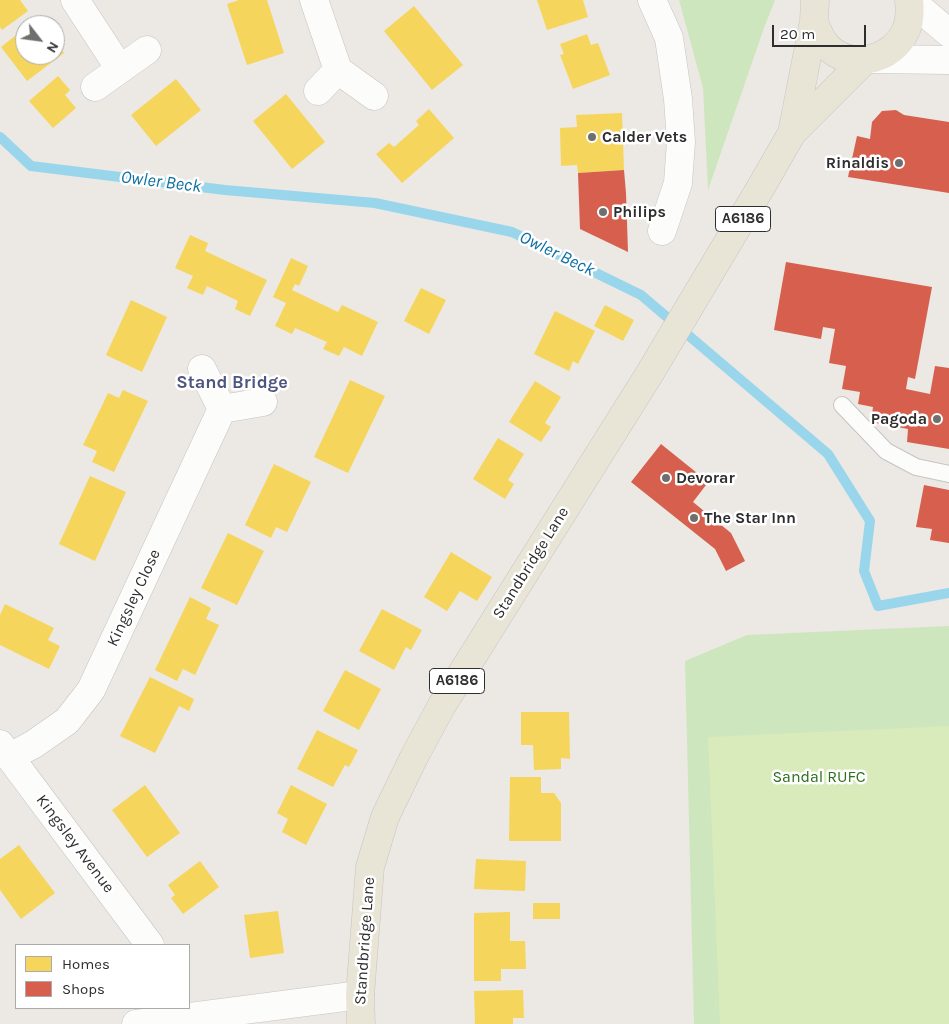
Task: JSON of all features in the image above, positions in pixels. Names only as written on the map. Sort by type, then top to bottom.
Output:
[{"type":"main road","name":"Standbridge Lane","points":[[361,1024],[360,995],[370,867],[386,818],[414,757],[442,705],[692,305],[792,133],[869,59],[891,50],[900,41],[907,30],[910,18],[909,0]]},
{"type":"main road","name":"Standbridge Lane","points":[[814,10],[819,34],[827,46],[838,54],[851,59],[869,59]]},
{"type":"main road","name":"Standbridge Lane","points":[[792,133],[814,10]]},
{"type":"street","points":[[75,0],[120,69]]},
{"type":"street","points":[[314,0],[338,70],[374,96]]},
{"type":"street","points":[[652,0],[669,38],[678,99],[681,142],[678,183],[662,231]]},
{"type":"street","points":[[909,0],[949,33]]},
{"type":"street","points":[[95,87],[147,50]]},
{"type":"street","points":[[869,59],[949,60]]},
{"type":"street","points":[[318,92],[338,70]]},
{"type":"street","points":[[202,369],[222,409],[263,402]]},
{"type":"street","name":"Kingsley Close","points":[[5,750],[34,744],[67,721],[91,690],[222,409]]},
{"type":"street","name":"Kingsley Avenue","points":[[5,750],[149,944]]},
{"type":"street","points":[[136,1024],[166,1014],[360,995]]},
{"type":"lane","points":[[842,405],[886,451],[916,467],[949,474]]},
{"type":"green space","points":[[679,0],[775,0],[708,190],[703,88]]},
{"type":"green space","name":"Sandal RUFC","points":[[949,626],[949,1024],[694,1024],[685,661],[747,635]]},
{"type":"green space","name":"Sandal RUFC","points":[[949,726],[949,1024],[720,1024],[708,737]]},
{"type":"building: Homes","points":[[0,0],[20,0],[28,11],[23,15],[15,15],[15,20],[2,30],[0,27]]},
{"type":"building: Homes","points":[[239,0],[267,0],[284,53],[247,65],[227,4]]},
{"type":"building: Homes","points":[[537,0],[583,0],[588,17],[547,30]]},
{"type":"building: Homes","points":[[414,6],[463,65],[432,90],[384,31]]},
{"type":"building: Homes","points":[[587,34],[591,45],[598,43],[610,75],[573,89],[560,55],[564,54],[560,44]]},
{"type":"building: Homes","points":[[15,36],[15,65],[48,65],[27,81],[1,47]]},
{"type":"building: Homes","points":[[58,76],[70,90],[65,95],[76,108],[53,128],[29,101]]},
{"type":"building: Homes","points":[[176,79],[201,110],[156,146],[131,115]]},
{"type":"building: Homes","points":[[286,94],[325,142],[292,169],[253,121]]},
{"type":"building: Homes","points":[[429,109],[454,138],[402,183],[376,154],[389,143],[394,147],[419,125],[416,121]]},
{"type":"building: Homes","name":"Calder Vets","points":[[622,113],[624,170],[578,173],[577,165],[561,166],[560,128],[577,127],[576,115]]},
{"type":"building: Homes","points":[[190,235],[208,243],[205,251],[267,280],[250,316],[235,309],[238,301],[207,286],[203,295],[187,288],[193,276],[175,268]]},
{"type":"building: Homes","points":[[291,258],[308,266],[299,286],[295,284],[292,290],[338,312],[342,305],[378,322],[362,356],[344,347],[339,356],[323,349],[327,342],[295,328],[292,334],[275,326],[286,303],[273,297]]},
{"type":"building: Homes","points":[[421,288],[446,300],[429,334],[404,321]]},
{"type":"building: Homes","points":[[131,300],[167,317],[142,372],[106,355]]},
{"type":"building: Homes","points":[[605,305],[634,320],[623,341],[594,326]]},
{"type":"building: Homes","points":[[555,311],[595,331],[578,364],[573,361],[569,371],[534,354]]},
{"type":"building: Homes","points":[[350,380],[385,396],[348,473],[314,457]]},
{"type":"building: Homes","points":[[535,381],[561,397],[545,423],[551,427],[541,442],[509,422]]},
{"type":"building: Homes","points":[[123,390],[148,401],[114,472],[92,462],[97,451],[83,445],[108,393],[119,398]]},
{"type":"building: Homes","points":[[498,438],[524,454],[508,480],[514,484],[505,499],[473,479]]},
{"type":"building: Homes","points":[[274,464],[311,482],[287,532],[276,527],[271,538],[245,525]]},
{"type":"building: Homes","points":[[90,476],[126,492],[95,561],[59,544]]},
{"type":"building: Homes","points":[[228,533],[264,551],[237,605],[201,588]]},
{"type":"building: Homes","points":[[451,552],[492,577],[477,601],[460,591],[447,611],[424,597]]},
{"type":"building: Homes","points":[[190,597],[211,608],[206,619],[219,625],[195,675],[183,669],[177,681],[155,670]]},
{"type":"building: Homes","points":[[5,604],[54,628],[48,640],[60,646],[49,669],[0,645],[0,615]]},
{"type":"building: Homes","points":[[382,609],[422,630],[411,650],[406,647],[394,670],[359,651]]},
{"type":"building: Homes","points":[[345,670],[381,689],[359,730],[323,711]]},
{"type":"building: Homes","points":[[150,677],[194,699],[189,711],[179,706],[155,753],[120,736]]},
{"type":"building: Homes","points":[[521,712],[569,712],[570,759],[561,758],[561,769],[534,770],[533,745],[521,745]]},
{"type":"building: Homes","points":[[317,730],[358,750],[349,767],[345,765],[333,787],[297,769]]},
{"type":"building: Homes","points":[[510,777],[541,777],[541,793],[554,793],[561,803],[561,841],[509,841]]},
{"type":"building: Homes","points":[[145,785],[180,833],[147,857],[112,810]]},
{"type":"building: Homes","points":[[291,785],[327,804],[306,845],[282,832],[288,819],[277,813]]},
{"type":"building: Homes","points":[[19,845],[55,893],[21,919],[0,890],[0,859]]},
{"type":"building: Homes","points":[[476,859],[526,861],[525,891],[474,889]]},
{"type":"building: Homes","points":[[200,861],[219,887],[183,914],[171,898],[175,895],[168,885]]},
{"type":"building: Homes","points":[[533,903],[560,903],[560,919],[533,919]]},
{"type":"building: Homes","points":[[278,911],[284,953],[250,958],[244,915]]},
{"type":"building: Homes","points":[[510,912],[510,941],[525,941],[526,969],[501,969],[501,981],[474,981],[474,913]]},
{"type":"building: Homes","points":[[523,990],[524,1018],[513,1018],[513,1024],[475,1024],[474,991]]},
{"type":"building: Shops","name":"Rinaldis","points":[[896,110],[904,115],[949,122],[949,193],[848,177],[857,136],[870,139],[872,122],[882,111]]},
{"type":"building: Shops","name":"Philips","points":[[624,170],[628,252],[580,229],[578,173]]},
{"type":"building: Shops","points":[[786,262],[932,287],[915,379],[908,377],[906,389],[930,394],[935,366],[949,368],[949,449],[907,442],[908,429],[871,422],[873,407],[858,404],[860,392],[842,389],[846,366],[829,363],[835,329],[823,327],[821,339],[774,330]]},
{"type":"building: Shops","name":"The Star Inn","points":[[661,444],[697,473],[694,476],[706,485],[693,502],[731,533],[745,561],[726,571],[715,549],[631,482]]},
{"type":"building: Shops","points":[[924,485],[949,490],[949,543],[930,540],[932,529],[916,527]]},
{"type":"waterway","name":"Owler Beck","points":[[0,137],[31,166],[225,190],[375,203],[512,232],[641,295],[828,454],[870,521],[864,571],[878,606],[949,593]]},
{"type":"place","name":"Calder Vets","points":[[592,137]]},
{"type":"place","name":"Rinaldis","points":[[899,163]]},
{"type":"place","name":"Philips","points":[[603,212]]},
{"type":"place","name":"Pagoda","points":[[937,419]]},
{"type":"place","name":"Devorar","points":[[666,478]]},
{"type":"place","name":"The Star Inn","points":[[694,518]]},
{"type":"district","name":"Stand Bridge","points":[[232,383]]}]
